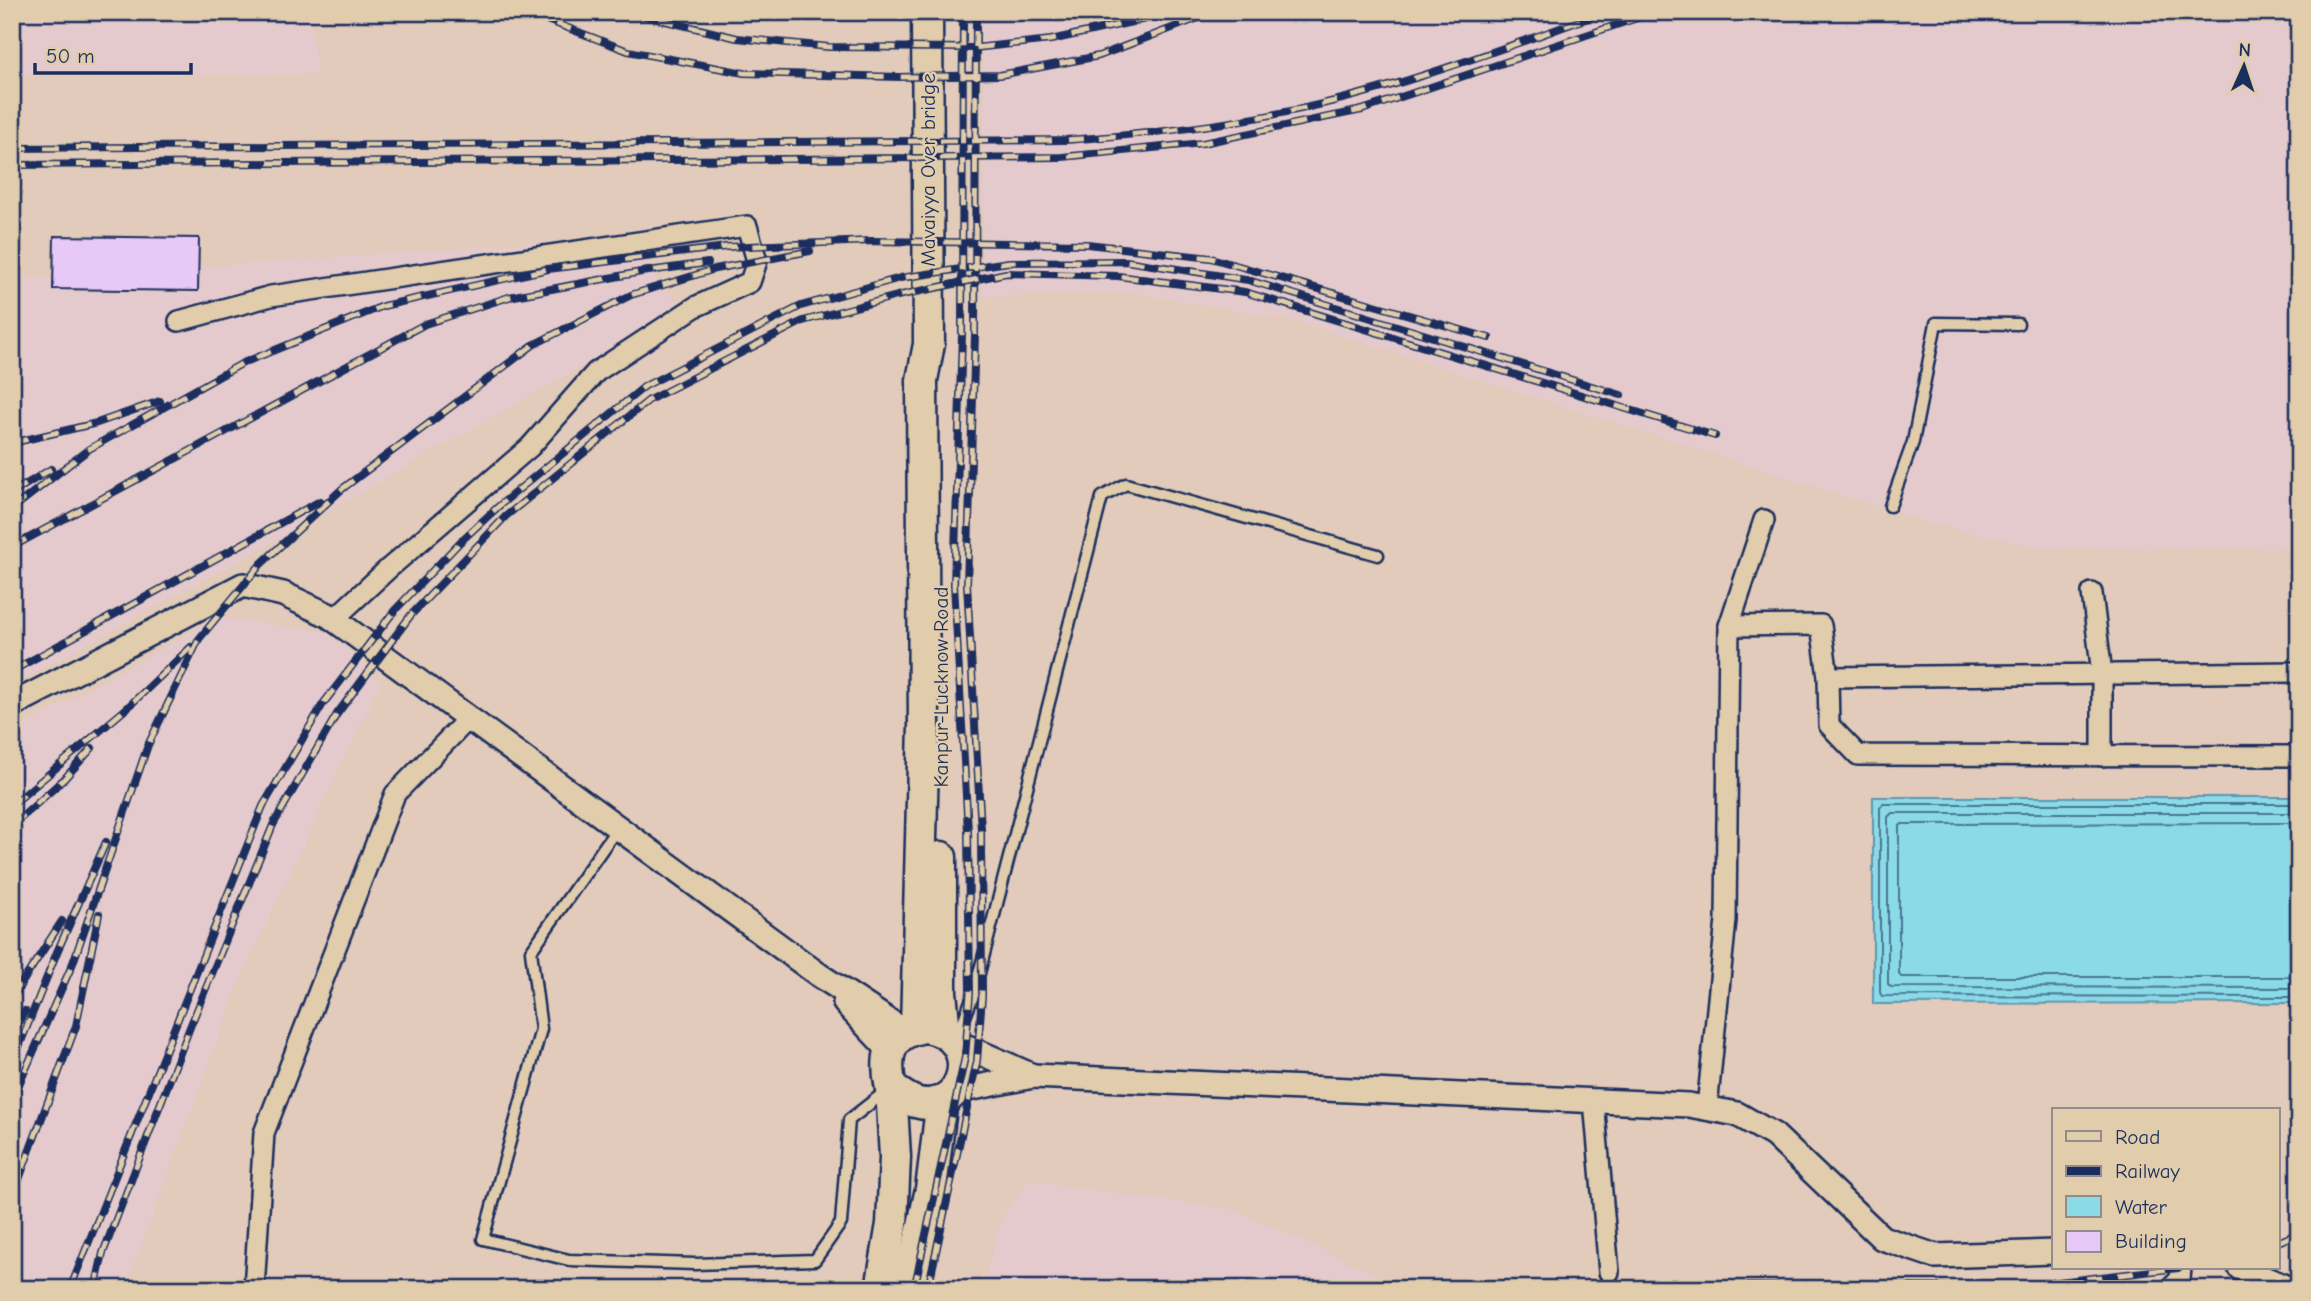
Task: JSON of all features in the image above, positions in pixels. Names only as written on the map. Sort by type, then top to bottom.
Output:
[{"type":"main road","name":"Mavaiyya Over bridge","points":[[928,24],[929,304]]},
{"type":"main road","name":"Kanpur-Lucknow Road","points":[[881,1289],[892,1224],[895,1157],[891,1088],[887,1069],[923,1037],[941,978],[940,383],[929,344],[929,304]]},
{"type":"main road","name":"Kanpur-Lucknow Road","points":[[909,1289],[948,1096],[963,1073],[964,1062],[923,1037]]},
{"type":"main road","points":[[891,1088],[915,1102],[925,1104],[948,1096]]},
{"type":"street","points":[[179,321],[271,296],[747,226],[757,261],[750,282],[695,307],[596,372],[530,447],[334,619]]},
{"type":"street","points":[[1707,1108],[1726,919],[1729,626],[1765,520]]},
{"type":"street","points":[[12,705],[243,585],[283,594],[334,619],[819,975],[923,1037],[1033,1076]]},
{"type":"street","points":[[2092,593],[2102,674],[2102,756]]},
{"type":"street","points":[[1729,626],[1821,625],[1828,677],[1829,725],[1858,755],[2299,756]]},
{"type":"street","points":[[1828,677],[2299,672]]},
{"type":"street","points":[[254,1289],[264,1133],[395,794],[469,718]]},
{"type":"street","points":[[948,1096],[1033,1076],[1689,1105],[1737,1114],[1774,1135],[1882,1238],[1935,1256],[2052,1252]]},
{"type":"street","points":[[1594,1101],[1609,1272]]},
{"type":"street","points":[[2170,1289],[2180,1279],[2180,1270]]},
{"type":"street","points":[[2244,1270],[2290,1289]]},
{"type":"lane","points":[[1890,506],[1913,442],[1936,323],[2018,324]]},
{"type":"lane","points":[[923,1037],[974,993],[1102,497],[1126,484],[1378,555]]},
{"type":"lane","points":[[618,826],[531,951],[541,1028],[483,1239],[569,1260],[695,1264],[815,1260],[841,1223],[849,1120],[891,1088]]},
{"type":"shaded area","points":[[12,12],[308,12],[318,74],[12,75]]},
{"type":"shaded area","points":[[981,12],[2299,12],[2299,548],[2047,549],[1935,525],[1288,319],[1133,293],[982,297],[984,96]]},
{"type":"shaded area","points":[[622,236],[682,309],[306,524],[12,685],[12,279]]},
{"type":"shaded area","points":[[218,617],[332,633],[380,683],[241,978],[125,1289],[12,1289],[12,732]]},
{"type":"shaded area","points":[[1028,1181],[1235,1210],[1407,1289],[982,1289],[1001,1219]]},
{"type":"water","points":[[1873,797],[2299,797],[2299,1003],[1873,1004]]},
{"type":"building","points":[[54,236],[199,238],[198,291],[53,289]]},
{"type":"railway","points":[[526,12],[628,51],[744,73],[900,77],[1000,75],[1099,56],[1214,12]]},
{"type":"railway","points":[[628,12],[737,38],[829,47],[974,48],[1051,40],[1150,18],[1163,12]]},
{"type":"railway","points":[[914,1289],[965,1057],[970,993],[968,831],[954,584],[962,335],[963,12]]},
{"type":"railway","points":[[928,1289],[977,1061],[982,996],[981,830],[967,584],[975,335],[976,12]]},
{"type":"railway","points":[[12,148],[1065,140],[1120,136],[1231,122],[1327,103],[1447,68],[1605,12]]},
{"type":"railway","points":[[12,165],[1062,157],[1203,143],[1362,110],[1655,12]]},
{"type":"railway","points":[[12,509],[89,449],[243,363],[383,306],[548,269],[726,247],[872,241],[1087,244],[1211,258],[1489,338]]},
{"type":"railway","points":[[12,1100],[73,963],[148,745],[199,639],[261,564],[342,489],[533,345],[631,295],[715,269],[810,251]]},
{"type":"railway","points":[[70,1289],[263,806],[323,704],[395,610],[461,541],[500,505],[645,386],[801,306],[900,278],[1009,262],[1126,261],[1248,280],[1621,395]]},
{"type":"railway","points":[[12,547],[425,324],[509,297],[641,272],[708,263]]},
{"type":"railway","points":[[95,1289],[103,1253],[190,1027],[273,825],[337,714],[411,615],[506,516],[649,400],[803,321],[897,296],[1006,273],[1118,276],[1245,292],[1715,436]]},
{"type":"railway","points":[[12,443],[97,423],[160,401]]},
{"type":"railway","points":[[12,493],[51,469]]},
{"type":"railway","points":[[12,671],[320,501]]},
{"type":"railway","points":[[12,805],[127,708],[191,647]]},
{"type":"railway","points":[[12,826],[64,779],[92,748]]},
{"type":"railway","points":[[12,1064],[57,952],[106,842]]},
{"type":"railway","points":[[12,1198],[76,1026],[99,914]]},
{"type":"railway","points":[[12,998],[62,921]]},
{"type":"railway","points":[[12,1034],[25,1011]]},
{"type":"railway","points":[[2280,1241],[2299,1233]]},
{"type":"railway","points":[[1639,1289],[1665,1286],[2008,1288],[2161,1270]]}]
